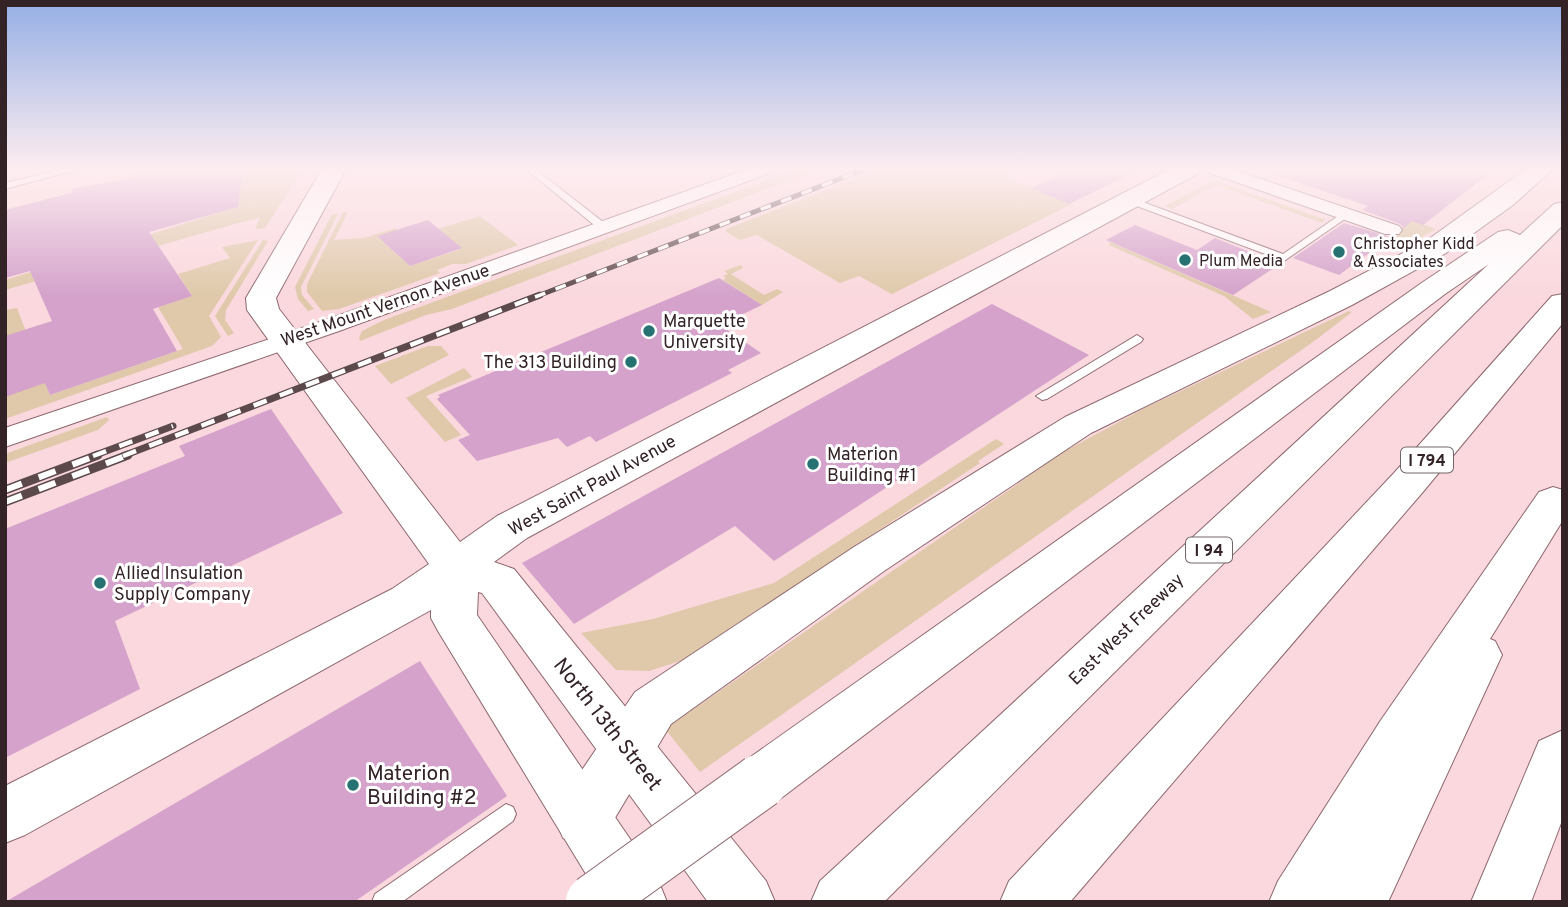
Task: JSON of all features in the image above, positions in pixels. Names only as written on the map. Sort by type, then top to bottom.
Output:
[{"type":"main road","points":[[310,211],[261,298],[264,310],[456,568],[454,618],[637,902]]},
{"type":"main road","name":"West Saint Paul Avenue","points":[[5,816],[408,602],[512,527],[1108,211]]},
{"type":"main road","points":[[583,818],[653,708],[869,559],[1078,425],[1393,272],[1486,211]]},
{"type":"main road","points":[[593,902],[1434,288],[1550,211]]},
{"type":"main road","name":"East-West Freeway","points":[[848,896],[1562,211]]},
{"type":"main road","name":"I 794","points":[[1030,902],[1408,483],[1563,303]]},
{"type":"main road","points":[[1299,902],[1400,737],[1558,493]]},
{"type":"main road","points":[[1357,902],[1558,493]]},
{"type":"main road","name":"North 13th Street","points":[[456,568],[498,581],[745,902]]},
{"type":"main road","points":[[1501,902],[1558,759],[1563,755]]},
{"type":"main road","points":[[1055,902],[1149,769]]},
{"type":"street","name":"West Mount Vernon Avenue","points":[[5,438],[647,211]]},
{"type":"street","points":[[1339,211],[1392,230]]},
{"type":"lane","points":[[583,211],[603,227]]},
{"type":"lane","points":[[1159,211],[1284,258],[1347,214]]},
{"type":"lane","points":[[1042,396],[1137,339]]},
{"type":"lane","points":[[383,902],[506,814]]},
{"type":"shaded area","points":[[223,211],[276,211],[265,228],[255,229],[260,218],[5,290],[5,280]]},
{"type":"shaded area","points":[[682,211],[708,211],[452,309],[426,315],[360,341],[362,331],[384,320]]},
{"type":"shaded area","points":[[771,211],[1057,211],[892,294],[859,276],[840,283],[757,235],[740,240],[726,232],[726,229]]},
{"type":"shaded area","points":[[1289,211],[1302,211],[1326,220],[1322,223]]},
{"type":"shaded area","points":[[343,212],[348,212],[334,240],[364,238],[396,228],[396,231],[378,237],[410,266],[461,249],[438,229],[480,216],[518,245],[466,264],[452,264],[437,270],[440,273],[339,309],[322,311],[307,292],[307,284]]},
{"type":"shaded area","points":[[332,214],[338,214],[301,287],[302,295],[314,309],[308,311],[298,299],[295,287]]},
{"type":"shaded area","points":[[1411,220],[1436,229],[1395,252],[1379,246]]},
{"type":"shaded area","points":[[258,240],[209,316],[221,337],[212,346],[5,419],[5,310],[17,308],[50,395],[183,349],[158,307],[192,296],[178,274],[230,258],[222,247]]},
{"type":"shaded area","points":[[263,240],[268,241],[226,310],[225,320],[234,333],[228,336],[215,316]]},
{"type":"shaded area","points":[[1110,242],[1271,312],[1253,319],[1224,296],[1109,245]]},
{"type":"shaded area","points":[[741,265],[743,268],[731,274],[764,295],[777,289],[783,292],[762,305],[723,280],[726,278],[723,276],[728,274],[724,271]]},
{"type":"shaded area","points":[[1349,311],[1352,312],[1317,339],[700,772],[665,729],[1065,451],[1143,409]]},
{"type":"shaded area","points":[[428,346],[441,346],[449,355],[391,384],[375,366]]},
{"type":"shaded area","points":[[464,368],[472,377],[426,396],[461,435],[445,442],[406,398]]},
{"type":"shaded area","points":[[107,417],[109,420],[98,430],[5,463],[5,454]]},
{"type":"shaded area","points":[[996,439],[1004,444],[978,461],[980,463],[683,660],[649,671],[616,670],[581,633],[653,619],[774,583]]},
{"type":"building","points":[[5,211],[223,211],[149,232],[192,296],[153,309],[177,351],[50,395],[45,383],[5,397],[5,336],[52,321],[30,271],[5,278]]},
{"type":"building","points":[[1366,211],[1441,211],[1423,225],[1412,221],[1404,228]]},
{"type":"building","points":[[428,220],[462,248],[410,266],[377,236]]},
{"type":"building","points":[[1344,223],[1391,237],[1339,275],[1293,258]]},
{"type":"building","points":[[1135,225],[1197,250],[1215,238],[1280,264],[1233,295],[1106,240]]},
{"type":"building","name":"The 313 Building","points":[[719,278],[762,305],[720,325],[761,353],[728,370],[732,373],[596,442],[590,436],[567,447],[558,438],[477,461],[458,440],[470,435],[437,399],[440,397],[438,395]]},
{"type":"building","name":"Materion Building #1","points":[[992,304],[1089,355],[774,561],[735,526],[574,624],[522,563]]},
{"type":"building","name":"Allied Insulation Supply Company","points":[[271,409],[343,513],[115,621],[140,689],[5,758],[5,529],[185,456],[179,446]]},
{"type":"building","name":"Materion Building #2","points":[[420,661],[507,796],[354,902],[5,902]]},
{"type":"railway","points":[[535,297],[756,211]]},
{"type":"railway","points":[[123,456],[540,295]]},
{"type":"railway","points":[[93,456],[173,426]]},
{"type":"railway","points":[[5,490],[98,455]]},
{"type":"railway","points":[[5,502],[128,455]]},
{"type":"place","name":"Christopher Kidd & Associates","points":[[1339,252]]},
{"type":"place","name":"Plum Media","points":[[1185,260]]},
{"type":"place","name":"Marquette University","points":[[649,331]]},
{"type":"place","name":"The 313 Building","points":[[631,362]]},
{"type":"place","name":"Materion Building #1","points":[[813,464]]},
{"type":"place","name":"Allied Insulation Supply Company","points":[[100,583]]},
{"type":"place","name":"Materion Building #2","points":[[353,785]]}]
